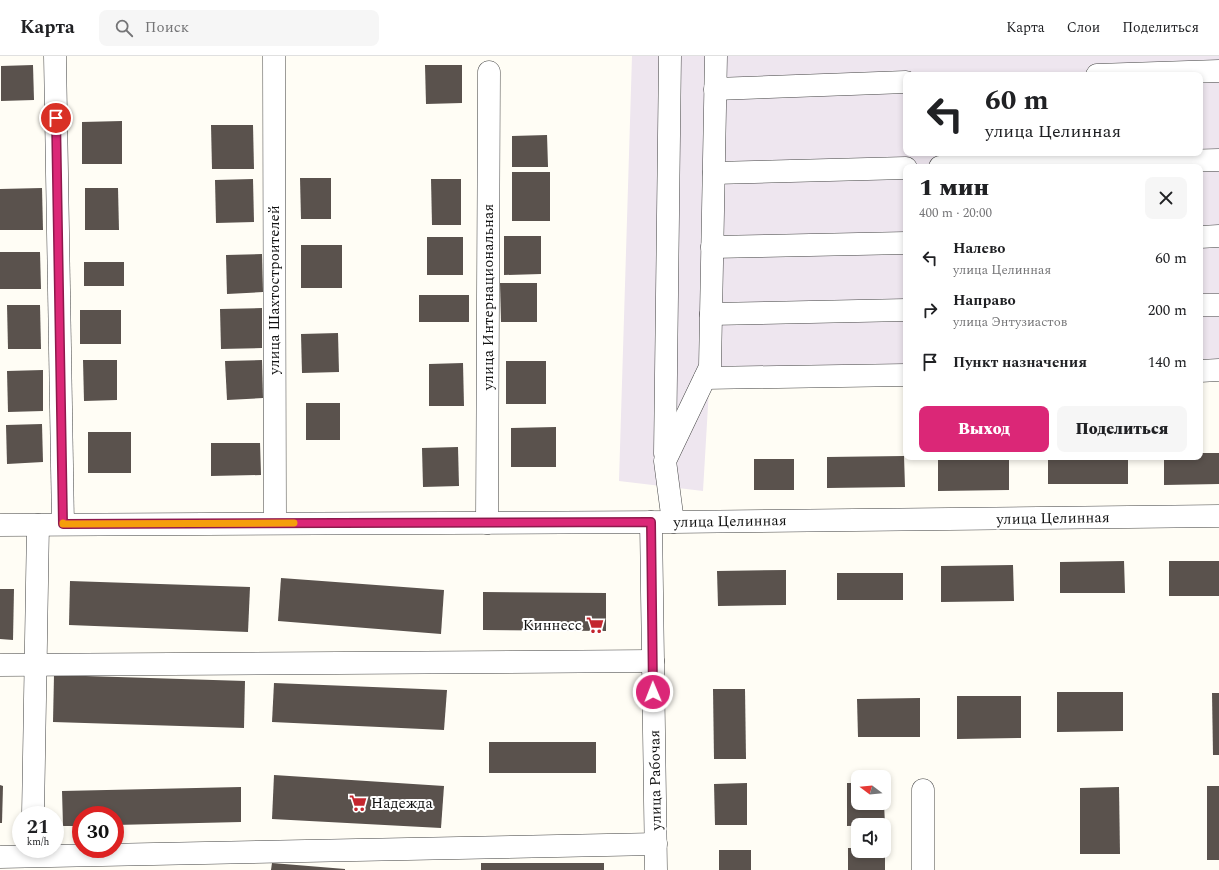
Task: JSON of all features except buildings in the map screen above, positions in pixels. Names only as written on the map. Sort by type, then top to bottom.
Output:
[{"type":"street","points":[[55,56],[63,524]]},
{"type":"street","name":"улица Шахтостроителей","points":[[274,56],[274,523]]},
{"type":"street","points":[[670,56],[665,461],[673,522]]},
{"type":"street","points":[[665,461],[710,366],[716,56]]},
{"type":"street","points":[[1170,72],[1219,70]]},
{"type":"street","name":"улица Интернациональная","points":[[487,523],[489,72]]},
{"type":"street","points":[[716,89],[903,82]]},
{"type":"street","points":[[1060,164],[1219,160]]},
{"type":"street","points":[[714,173],[903,168]]},
{"type":"street","points":[[1203,237],[1219,236]]},
{"type":"street","points":[[712,247],[903,243]]},
{"type":"street","points":[[1203,305],[1219,305]]},
{"type":"street","points":[[711,314],[903,310]]},
{"type":"street","points":[[1203,371],[1219,370]]},
{"type":"street","points":[[705,378],[903,375]]},
{"type":"street","name":"улица Целинная","points":[[0,525],[673,522],[1219,516]]},
{"type":"street","name":"улица Рабочая","points":[[651,522],[656,870]]},
{"type":"street","points":[[33,806],[38,525]]},
{"type":"street","points":[[0,665],[653,661]]},
{"type":"street","points":[[923,790],[923,870]]},
{"type":"street","points":[[0,857],[32,859],[656,844]]},
{"type":"shaded area","points":[[632,56],[1219,56],[1219,378],[1203,379],[1203,164],[903,164],[903,385],[709,389],[703,491],[619,481]]},
{"type":"slow traffic","points":[[63,523],[294,523]]},
{"type":"place","name":"Киннесс","points":[[595,625]]},
{"type":"place","name":"Надежда","points":[[358,803]]},
{"type":"route","points":[[56,118],[63,524],[651,522],[653,692]]}]
